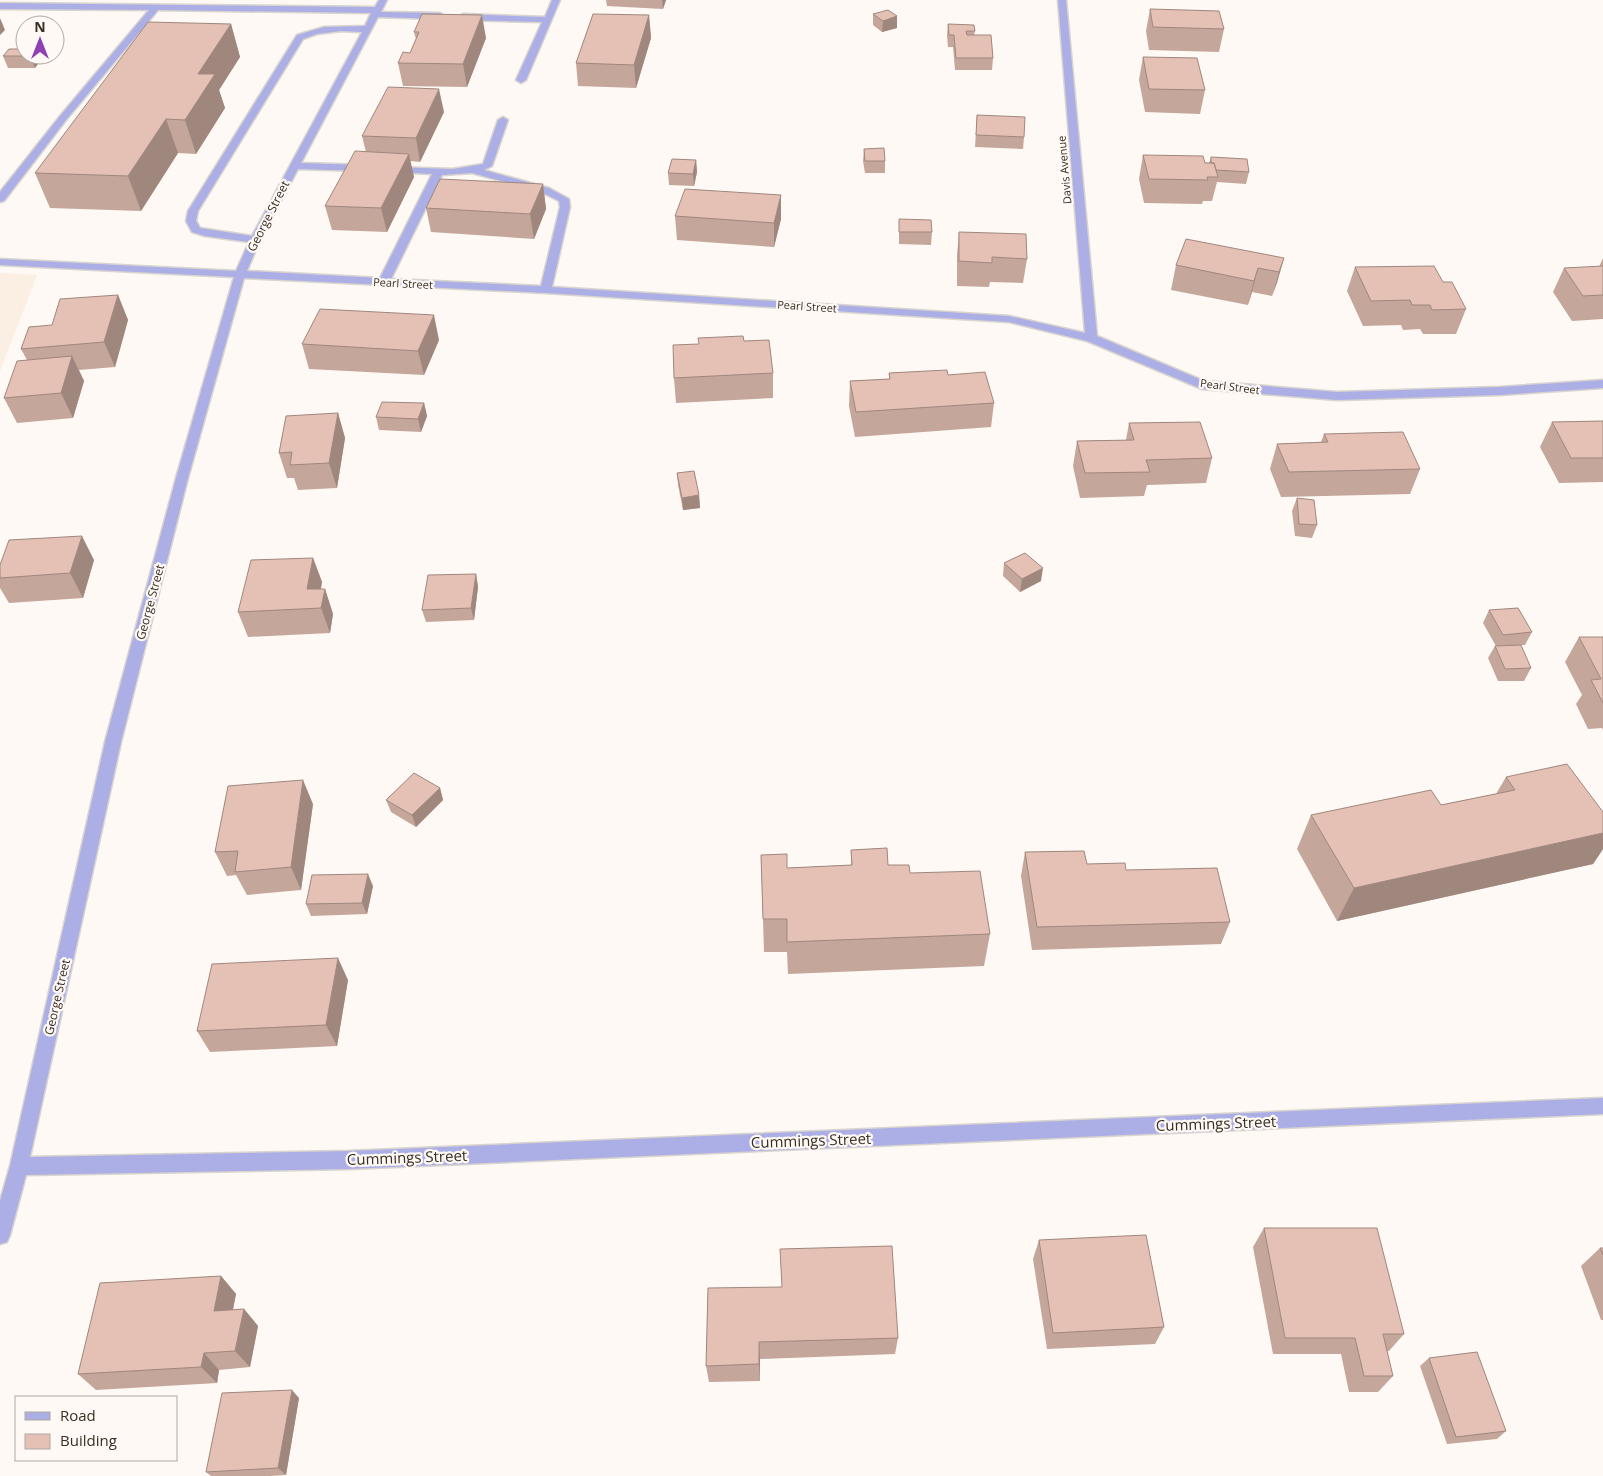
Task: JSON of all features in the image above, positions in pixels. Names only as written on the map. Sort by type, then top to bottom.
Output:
[{"type":"street","points":[[521,80],[556,0]]},
{"type":"street","name":"Davis Avenue","points":[[1062,0],[1091,338]]},
{"type":"street","points":[[0,6],[378,8],[548,20]]},
{"type":"street","points":[[0,199],[63,118],[156,7]]},
{"type":"street","name":"George Street","points":[[0,1235],[19,1166],[113,742],[182,478],[240,274],[255,240],[378,8]]},
{"type":"street","points":[[255,240],[196,230],[191,221],[193,211],[300,37],[312,31],[331,28],[366,29]]},
{"type":"street","points":[[294,166],[439,171],[473,170],[487,166],[504,120]]},
{"type":"street","points":[[473,170],[545,190],[564,199],[565,207],[546,290]]},
{"type":"street","points":[[383,283],[439,171]]},
{"type":"street","name":"Pearl Street","points":[[0,262],[546,290],[1009,319],[1091,338],[1202,385],[1338,396],[1499,391],[1603,384]]},
{"type":"street","name":"Cummings Street","points":[[19,1166],[348,1160],[1603,1106]]},
{"type":"shaded area","points":[[0,273],[37,275],[0,371]]},
{"type":"building","points":[[1150,9],[1219,11],[1224,29],[1153,27]]},
{"type":"building","points":[[888,10],[897,16],[883,21],[873,14]]},
{"type":"building","points":[[422,14],[482,15],[463,64],[398,63],[403,52],[410,53],[419,32],[414,32]]},
{"type":"building","points":[[593,14],[649,15],[634,65],[576,63]]},
{"type":"building","points":[[148,22],[231,24],[198,74],[215,74],[185,120],[166,119],[128,176],[35,173]]},
{"type":"building","points":[[948,24],[974,25],[975,31],[966,31],[967,35],[991,35],[993,58],[956,58],[954,35],[949,35]]},
{"type":"building","points":[[9,49],[15,49],[15,56],[3,56]]},
{"type":"building","points":[[1143,57],[1197,58],[1205,90],[1149,89]]},
{"type":"building","points":[[388,87],[439,89],[416,138],[362,136]]},
{"type":"building","points":[[977,115],[1025,117],[1024,137],[976,135]]},
{"type":"building","points":[[884,148],[885,161],[865,161],[864,149]]},
{"type":"building","points":[[355,151],[409,154],[381,208],[325,206]]},
{"type":"building","points":[[1143,155],[1203,156],[1205,163],[1214,163],[1218,177],[1207,177],[1208,180],[1149,179]]},
{"type":"building","points":[[1211,157],[1247,159],[1249,172],[1216,170],[1214,163],[1211,163]]},
{"type":"building","points":[[672,159],[696,160],[693,174],[668,173]]},
{"type":"building","points":[[440,179],[543,184],[530,214],[426,208]]},
{"type":"building","points":[[685,189],[781,195],[774,223],[675,216]]},
{"type":"building","points":[[899,219],[931,220],[932,232],[899,232]]},
{"type":"building","points":[[959,232],[1026,234],[1027,259],[992,257],[992,263],[959,261]]},
{"type":"building","points":[[1186,239],[1284,258],[1279,272],[1258,268],[1254,281],[1176,265]]},
{"type":"building","points":[[1434,266],[1443,282],[1452,282],[1466,309],[1432,310],[1430,305],[1412,305],[1410,300],[1371,301],[1355,267]]},
{"type":"building","points":[[1603,266],[1603,295],[1583,296],[1564,268]]},
{"type":"building","points":[[118,295],[104,342],[21,349],[29,327],[52,325],[60,299]]},
{"type":"building","points":[[320,309],[434,315],[418,351],[302,344]]},
{"type":"building","points":[[743,336],[744,341],[769,340],[773,373],[674,378],[673,345],[699,344],[698,338]]},
{"type":"building","points":[[72,356],[61,393],[4,398],[17,361]]},
{"type":"building","points":[[947,370],[948,375],[985,372],[994,403],[856,412],[850,381],[890,379],[889,373]]},
{"type":"building","points":[[382,402],[424,403],[418,419],[376,417]]},
{"type":"building","points":[[338,413],[329,463],[290,465],[292,452],[279,453],[286,416]]},
{"type":"building","points":[[1603,421],[1603,458],[1571,458],[1552,422]]},
{"type":"building","points":[[1200,422],[1212,458],[1146,460],[1150,472],[1085,473],[1077,441],[1134,440],[1129,423]]},
{"type":"building","points":[[1403,432],[1420,469],[1289,472],[1277,444],[1328,442],[1324,434]]},
{"type":"building","points":[[694,471],[699,495],[682,498],[677,473]]},
{"type":"building","points":[[1297,498],[1314,500],[1317,525],[1299,524]]},
{"type":"building","points":[[82,536],[70,573],[0,578],[0,565],[9,540]]},
{"type":"building","points":[[1025,553],[1043,568],[1022,579],[1004,563]]},
{"type":"building","points":[[313,558],[307,589],[325,589],[321,608],[238,612],[251,560]]},
{"type":"building","points":[[476,574],[471,608],[422,610],[428,575]]},
{"type":"building","points":[[1518,608],[1532,632],[1503,635],[1489,610]]},
{"type":"building","points":[[1579,637],[1603,637],[1603,703],[1591,680],[1601,679]]},
{"type":"building","points":[[1521,645],[1531,668],[1505,669],[1495,646]]},
{"type":"building","points":[[1567,764],[1603,812],[1603,833],[1354,888],[1311,815],[1431,790],[1441,805],[1515,790],[1506,777]]},
{"type":"building","points":[[414,773],[440,788],[412,815],[386,800]]},
{"type":"building","points":[[303,780],[291,867],[235,872],[238,851],[215,852],[228,786]]},
{"type":"building","points":[[887,848],[888,865],[909,865],[910,873],[980,871],[990,934],[787,942],[787,919],[763,919],[761,855],[787,854],[787,868],[852,865],[851,850]]},
{"type":"building","points":[[1084,851],[1087,864],[1125,863],[1126,870],[1217,868],[1230,922],[1037,927],[1025,852]]},
{"type":"building","points":[[368,874],[362,903],[306,904],[312,875]]},
{"type":"building","points":[[338,958],[326,1025],[197,1031],[212,964]]},
{"type":"building","points":[[1264,1228],[1377,1228],[1404,1334],[1383,1334],[1393,1376],[1364,1376],[1355,1338],[1285,1338]]},
{"type":"building","points":[[1146,1235],[1164,1327],[1053,1333],[1039,1240]]},
{"type":"building","points":[[892,1246],[898,1338],[759,1342],[759,1364],[706,1366],[708,1288],[782,1287],[780,1249]]},
{"type":"building","points":[[221,1276],[214,1311],[244,1309],[235,1351],[204,1353],[201,1367],[78,1374],[100,1283]]},
{"type":"building","points":[[1477,1352],[1506,1431],[1456,1437],[1429,1358]]},
{"type":"building","points":[[292,1390],[278,1468],[206,1472],[222,1393]]}]
